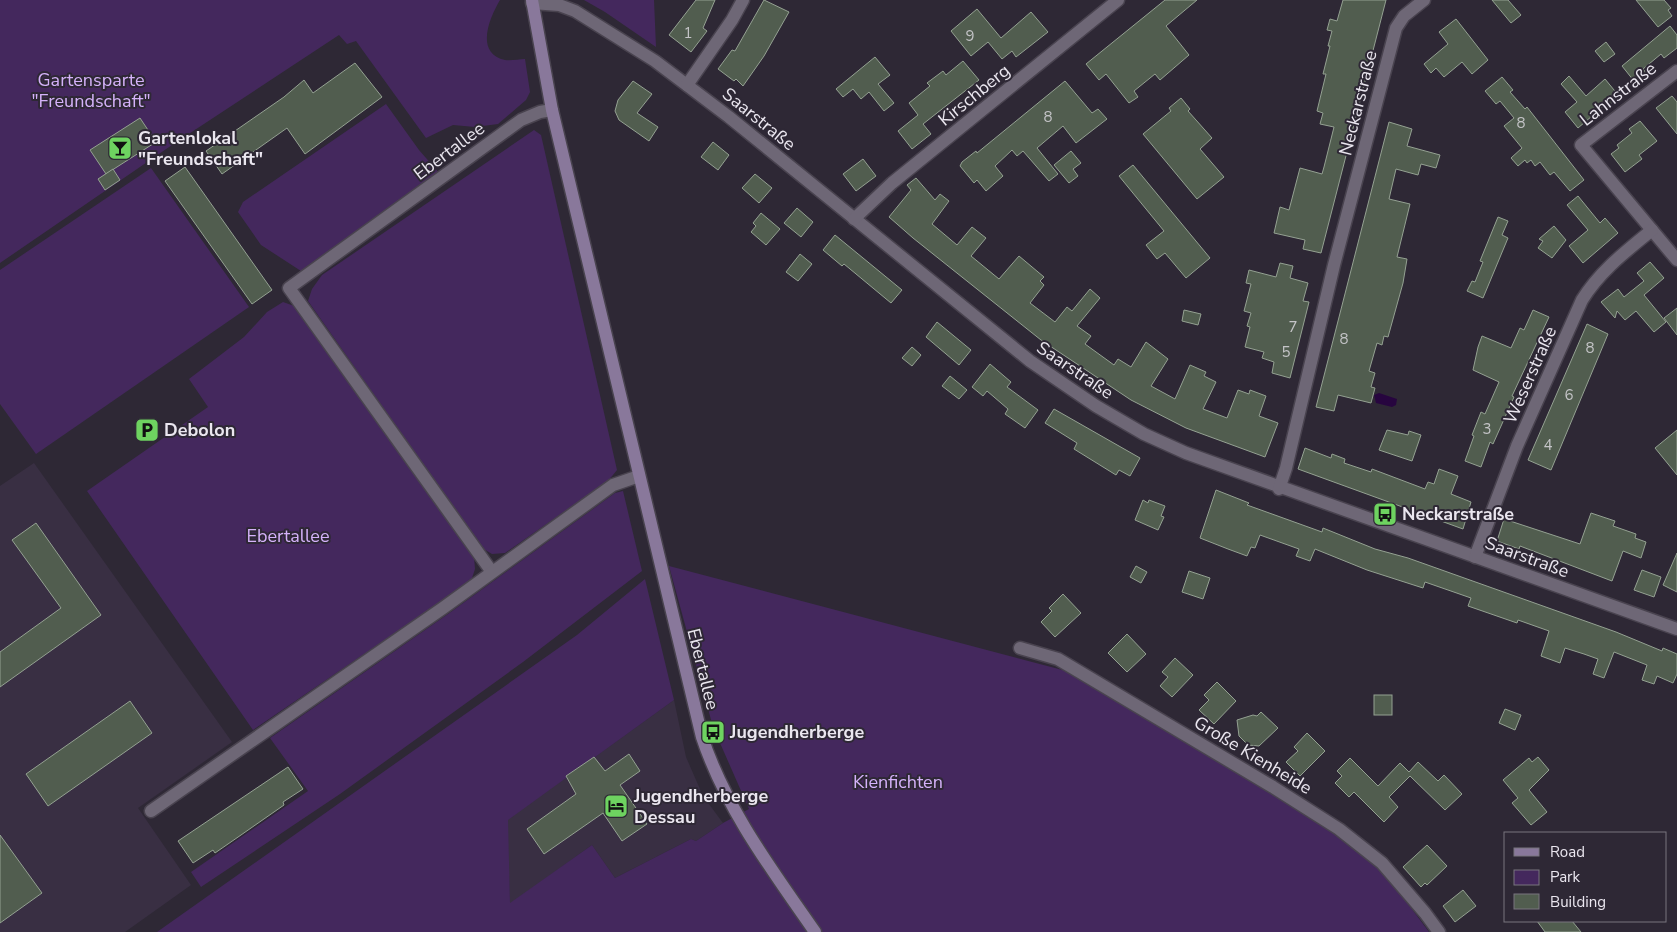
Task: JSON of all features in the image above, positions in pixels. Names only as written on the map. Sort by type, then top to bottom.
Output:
[{"type":"street","points":[[687,85],[743,0]]},
{"type":"street","name":"Kirschberg","points":[[854,219],[892,184],[1118,0]]},
{"type":"street","name":"Neckarstraße","points":[[1279,488],[1286,468],[1334,265],[1396,28],[1404,16],[1424,0]]},
{"type":"street","name":"Saarstraße","points":[[532,2],[559,6],[575,11],[627,43],[687,85],[1030,361],[1070,390],[1162,443],[1279,488],[1677,629]]},
{"type":"street","name":"Ebertallee","points":[[532,2],[552,110],[692,701],[710,760],[739,819],[815,932]]},
{"type":"street","name":"Lahnstraße","points":[[1652,230],[1581,145],[1677,71]]},
{"type":"street","name":"Ebertallee","points":[[492,572],[289,288],[521,120],[540,112],[552,110]]},
{"type":"street","points":[[1652,230],[1677,260]]},
{"type":"street","name":"Weserstraße","points":[[1475,557],[1517,446],[1582,300],[1594,281],[1607,268],[1652,230]]},
{"type":"street","points":[[151,812],[613,485],[639,476]]},
{"type":"street","name":"Große Kienheide","points":[[1020,648],[1058,659],[1274,787],[1339,829],[1382,863],[1439,932]]},
{"type":"shaded area","points":[[1379,393],[1397,399],[1396,405],[1392,407],[1376,403],[1374,395]]},
{"type":"shaded area","points":[[34,463],[232,742],[138,808],[191,885],[125,932],[0,932],[0,486]]},
{"type":"shaded area","points":[[674,700],[686,757],[703,796],[723,823],[696,841],[691,839],[615,878],[592,845],[510,904],[507,820]]},
{"type":"green space","name":"Gartensparte \"Freundschaft\"","points":[[0,0],[500,0],[489,25],[487,42],[495,56],[505,60],[525,59],[530,92],[526,100],[498,124],[475,127],[453,125],[426,138],[356,41],[347,44],[339,35],[172,145],[0,263]]},
{"type":"green space","points":[[584,0],[654,0],[656,47],[605,12]]},
{"type":"green space","points":[[386,104],[419,150],[440,174],[301,271],[261,245],[238,212],[243,202]]},
{"type":"green space","points":[[534,130],[541,135],[617,470],[608,481],[505,553],[492,554],[482,548],[308,301],[312,289],[322,275]]},
{"type":"green space","points":[[151,168],[249,307],[36,454],[0,404],[0,270]]},
{"type":"green space","name":"Ebertallee","points":[[283,302],[297,307],[474,557],[475,569],[471,581],[253,730],[87,491],[208,407],[189,379],[244,337],[267,312]]},
{"type":"green space","points":[[623,491],[642,571],[523,662],[340,794],[201,887],[191,872],[308,791],[270,738],[448,614],[615,493]]},
{"type":"green space","name":"Kienfichten","points":[[669,566],[1070,672],[1267,787],[1379,865],[1429,932],[157,932],[577,635],[645,579],[674,700],[508,820],[510,903],[592,845],[615,878],[691,839],[696,841],[749,809],[713,727]]},
{"type":"building","points":[[696,0],[715,0],[703,28],[707,31],[691,52],[669,35]]},
{"type":"building","points":[[764,0],[789,12],[764,56],[743,86],[736,79],[734,81],[718,69],[732,50],[735,51]]},
{"type":"building","points":[[1165,0],[1197,0],[1166,26],[1189,55],[1160,80],[1155,74],[1134,91],[1138,97],[1129,103],[1106,74],[1099,80],[1086,64]]},
{"type":"building","points":[[1343,0],[1386,0],[1321,253],[1303,249],[1305,240],[1274,233],[1280,207],[1289,210],[1300,168],[1322,174],[1334,127],[1320,124],[1323,113],[1317,111],[1326,74],[1323,74],[1332,31],[1327,30],[1330,19],[1337,21]]},
{"type":"building","points":[[1492,0],[1508,0],[1521,15],[1511,23]]},
{"type":"building","points":[[1636,0],[1664,0],[1671,8],[1668,10],[1672,16],[1658,27]]},
{"type":"building","points":[[977,9],[1001,38],[1031,12],[1048,32],[1016,57],[1012,51],[1002,59],[988,42],[971,56],[951,31]]},
{"type":"building","points":[[1456,19],[1488,60],[1472,74],[1462,62],[1444,77],[1436,68],[1431,73],[1424,64],[1448,44],[1439,32]]},
{"type":"building","points":[[1670,26],[1677,35],[1677,48],[1664,58],[1661,54],[1643,69],[1647,74],[1638,81],[1634,81],[1622,66]]},
{"type":"building","points":[[1606,42],[1615,54],[1604,62],[1595,51]]},
{"type":"building","points":[[875,57],[890,75],[878,84],[894,103],[884,111],[869,92],[861,99],[853,89],[843,97],[836,89]]},
{"type":"building","points":[[963,61],[979,80],[923,124],[931,134],[912,149],[898,131],[918,115],[909,103],[930,86],[927,83],[943,71],[946,75]]},
{"type":"building","points":[[355,63],[382,97],[305,154],[287,128],[222,174],[206,151],[284,97],[304,80],[313,93]]},
{"type":"building","points":[[1569,76],[1586,96],[1605,79],[1619,96],[1608,106],[1606,104],[1578,128],[1565,112],[1577,102],[1561,84]]},
{"type":"building","points":[[1502,77],[1513,90],[1510,92],[1525,109],[1527,107],[1584,180],[1570,191],[1554,172],[1550,175],[1540,162],[1535,166],[1531,160],[1527,163],[1525,160],[1518,166],[1511,158],[1522,148],[1504,126],[1514,118],[1500,101],[1496,104],[1485,91]]},
{"type":"building","points":[[633,81],[652,94],[637,113],[658,127],[649,141],[619,120],[615,111],[618,100]]},
{"type":"building","points":[[1065,81],[1092,113],[1098,109],[1107,119],[1076,143],[1063,126],[1037,148],[1058,174],[1049,181],[1023,151],[1017,156],[1012,150],[995,166],[1003,176],[986,191],[977,180],[974,183],[960,166],[962,162],[976,151],[977,153]]},
{"type":"building","points":[[1672,96],[1677,102],[1677,134],[1656,108]]},
{"type":"building","points":[[1181,98],[1190,109],[1188,111],[1212,138],[1200,149],[1224,177],[1197,199],[1143,134],[1171,111],[1169,108]]},
{"type":"building","points":[[140,118],[156,142],[106,174],[90,150]]},
{"type":"building","points":[[1640,121],[1657,141],[1639,155],[1642,159],[1625,172],[1611,154],[1619,148],[1617,145],[1632,133],[1629,129]]},
{"type":"building","points":[[1389,122],[1412,129],[1407,146],[1440,155],[1436,168],[1421,164],[1418,175],[1396,169],[1389,199],[1410,204],[1397,257],[1407,259],[1403,283],[1388,337],[1384,336],[1382,345],[1377,343],[1369,371],[1375,373],[1371,387],[1375,388],[1371,403],[1338,395],[1334,411],[1316,407]]},
{"type":"building","points":[[713,142],[729,155],[718,170],[701,157]]},
{"type":"building","points":[[1071,151],[1081,163],[1073,169],[1078,176],[1069,183],[1054,165]]},
{"type":"building","points":[[863,159],[876,176],[856,191],[843,174]]},
{"type":"building","points":[[1133,165],[1210,258],[1186,278],[1165,253],[1157,259],[1146,245],[1164,231],[1119,176]]},
{"type":"building","points":[[185,167],[272,290],[252,304],[165,181]]},
{"type":"building","points":[[113,169],[120,180],[105,190],[98,179]]},
{"type":"building","points":[[755,174],[772,188],[759,203],[742,188]]},
{"type":"building","points":[[916,178],[935,200],[940,194],[949,201],[932,224],[957,245],[972,227],[986,238],[971,256],[999,279],[1019,256],[1044,277],[1040,281],[1044,285],[1030,303],[1055,322],[1067,307],[1072,311],[1090,289],[1100,298],[1077,326],[1091,336],[1085,344],[1114,365],[1118,359],[1131,367],[1146,342],[1168,359],[1151,386],[1175,399],[1190,365],[1206,372],[1204,376],[1216,382],[1203,409],[1227,418],[1238,390],[1249,394],[1250,390],[1266,396],[1259,416],[1278,423],[1265,457],[1186,428],[1131,400],[1041,340],[913,238],[889,217],[911,190],[907,185]]},
{"type":"building","points":[[1578,196],[1600,223],[1605,218],[1618,233],[1583,263],[1569,246],[1588,230],[1567,205]]},
{"type":"building","points":[[797,208],[813,222],[801,237],[784,223]]},
{"type":"building","points":[[761,213],[780,229],[766,245],[751,232],[756,226],[753,223]]},
{"type":"building","points":[[1498,217],[1508,221],[1502,235],[1508,238],[1483,298],[1467,291],[1472,281],[1475,282],[1483,262],[1480,261]]},
{"type":"building","points":[[1554,226],[1566,240],[1552,258],[1538,248],[1543,241],[1539,239]]},
{"type":"building","points":[[835,235],[902,290],[891,303],[844,264],[842,266],[823,250]]},
{"type":"building","points":[[800,254],[812,264],[798,281],[786,272]]},
{"type":"building","points":[[1650,262],[1664,278],[1644,295],[1666,322],[1654,332],[1636,311],[1625,320],[1617,311],[1615,318],[1601,302],[1618,289],[1624,297],[1644,281],[1637,273]]},
{"type":"building","points":[[1280,263],[1293,266],[1290,278],[1308,283],[1303,301],[1309,302],[1290,378],[1272,373],[1274,362],[1262,358],[1264,352],[1245,347],[1250,327],[1247,326],[1251,313],[1244,311],[1251,284],[1246,283],[1249,270],[1276,277]]},
{"type":"building","points":[[1677,308],[1677,335],[1664,318]]},
{"type":"building","points":[[1184,310],[1201,314],[1198,325],[1182,321]]},
{"type":"building","points":[[1533,310],[1549,317],[1512,396],[1514,397],[1493,444],[1490,442],[1481,467],[1465,461],[1481,412],[1485,414],[1499,382],[1473,370],[1482,336],[1511,348],[1520,328],[1524,330]]},
{"type":"building","points":[[937,322],[971,350],[959,365],[926,337]]},
{"type":"building","points":[[1587,324],[1608,334],[1551,470],[1528,460]]},
{"type":"building","points":[[912,347],[921,355],[912,366],[902,358]]},
{"type":"building","points":[[990,364],[1011,382],[1007,387],[1038,410],[1025,428],[1005,414],[1008,409],[987,391],[983,396],[972,387]]},
{"type":"building","points":[[950,376],[967,390],[959,399],[942,386]]},
{"type":"building","points":[[1054,409],[1140,458],[1130,476],[1119,470],[1116,475],[1074,449],[1077,443],[1045,423]]},
{"type":"building","points":[[1387,430],[1408,435],[1409,431],[1421,435],[1412,461],[1379,450]]},
{"type":"building","points":[[1677,430],[1677,475],[1655,448]]},
{"type":"building","points":[[1305,448],[1331,458],[1332,454],[1345,459],[1344,463],[1371,472],[1372,469],[1425,489],[1428,482],[1434,484],[1439,469],[1458,476],[1451,494],[1471,502],[1463,529],[1298,469]]},
{"type":"building","points":[[1216,490],[1249,503],[1247,505],[1322,532],[1323,528],[1375,549],[1408,558],[1616,632],[1662,651],[1663,648],[1677,654],[1677,674],[1673,683],[1657,676],[1654,684],[1642,680],[1647,665],[1614,652],[1604,678],[1593,674],[1598,659],[1584,654],[1565,648],[1560,663],[1541,656],[1549,631],[1518,620],[1517,623],[1468,606],[1471,598],[1425,582],[1423,588],[1367,570],[1315,549],[1310,561],[1296,556],[1299,549],[1260,535],[1255,548],[1251,547],[1247,556],[1200,538]]},
{"type":"building","points":[[1143,500],[1148,503],[1149,500],[1165,506],[1161,516],[1164,517],[1158,530],[1135,520]]},
{"type":"building","points":[[1591,513],[1615,521],[1613,526],[1636,534],[1635,538],[1646,542],[1641,558],[1623,551],[1612,581],[1520,546],[1519,549],[1497,541],[1504,519],[1580,544]]},
{"type":"building","points":[[36,523],[101,615],[0,687],[0,652],[61,608],[12,540]]},
{"type":"building","points":[[1677,553],[1677,592],[1663,585]]},
{"type":"building","points":[[1136,566],[1147,572],[1141,583],[1130,577]]},
{"type":"building","points":[[1642,570],[1661,577],[1654,597],[1634,590]]},
{"type":"building","points":[[1189,571],[1210,578],[1203,599],[1182,592]]},
{"type":"building","points":[[1063,594],[1081,613],[1055,637],[1041,622],[1052,611],[1049,608]]},
{"type":"building","points":[[1127,634],[1146,654],[1127,672],[1108,653]]},
{"type":"building","points":[[1175,658],[1193,675],[1172,697],[1160,686],[1168,677],[1162,672]]},
{"type":"building","points":[[1217,682],[1236,701],[1214,724],[1199,710],[1209,700],[1204,695]]},
{"type":"building","points":[[1374,695],[1392,695],[1392,715],[1374,715]]},
{"type":"building","points":[[130,701],[152,733],[48,806],[26,774]]},
{"type":"building","points":[[1505,709],[1521,715],[1515,730],[1499,723]]},
{"type":"building","points":[[1261,712],[1278,728],[1259,746],[1248,745],[1239,736],[1237,720],[1253,715],[1257,716]]},
{"type":"building","points":[[1307,733],[1325,751],[1300,776],[1286,762],[1298,751],[1294,747]]},
{"type":"building","name":"Jugendherberge Dessau","points":[[629,754],[640,771],[620,785],[647,824],[622,841],[603,813],[544,854],[527,829],[576,794],[566,776],[594,757],[605,771]]},
{"type":"building","points":[[1538,757],[1549,770],[1529,790],[1547,812],[1531,825],[1512,803],[1518,798],[1503,780],[1529,758],[1532,762]]},
{"type":"building","points":[[1350,758],[1378,786],[1400,763],[1409,772],[1418,762],[1438,781],[1444,775],[1462,794],[1445,810],[1410,776],[1389,797],[1398,807],[1384,822],[1354,792],[1349,797],[1335,783],[1342,776],[1337,771]]},
{"type":"building","points":[[288,767],[303,789],[283,802],[284,805],[215,853],[213,850],[193,863],[178,841]]},
{"type":"building","points":[[0,835],[42,893],[0,923]]},
{"type":"building","points":[[1427,845],[1447,866],[1427,885],[1425,883],[1421,887],[1403,867]]},
{"type":"building","points":[[1463,890],[1476,906],[1455,922],[1443,906]]},
{"type":"building","points":[[1538,922],[1573,922],[1581,932],[1545,932]]},
{"type":"place","name":"Gartenlokal \"Freundschaft\"","points":[[120,148]]},
{"type":"place","name":"Debolon","points":[[147,430]]},
{"type":"place","name":"Neckarstraße","points":[[1385,514]]},
{"type":"place","name":"Jugendherberge","points":[[713,732]]},
{"type":"place","name":"Jugendherberge Dessau","points":[[616,806]]}]
